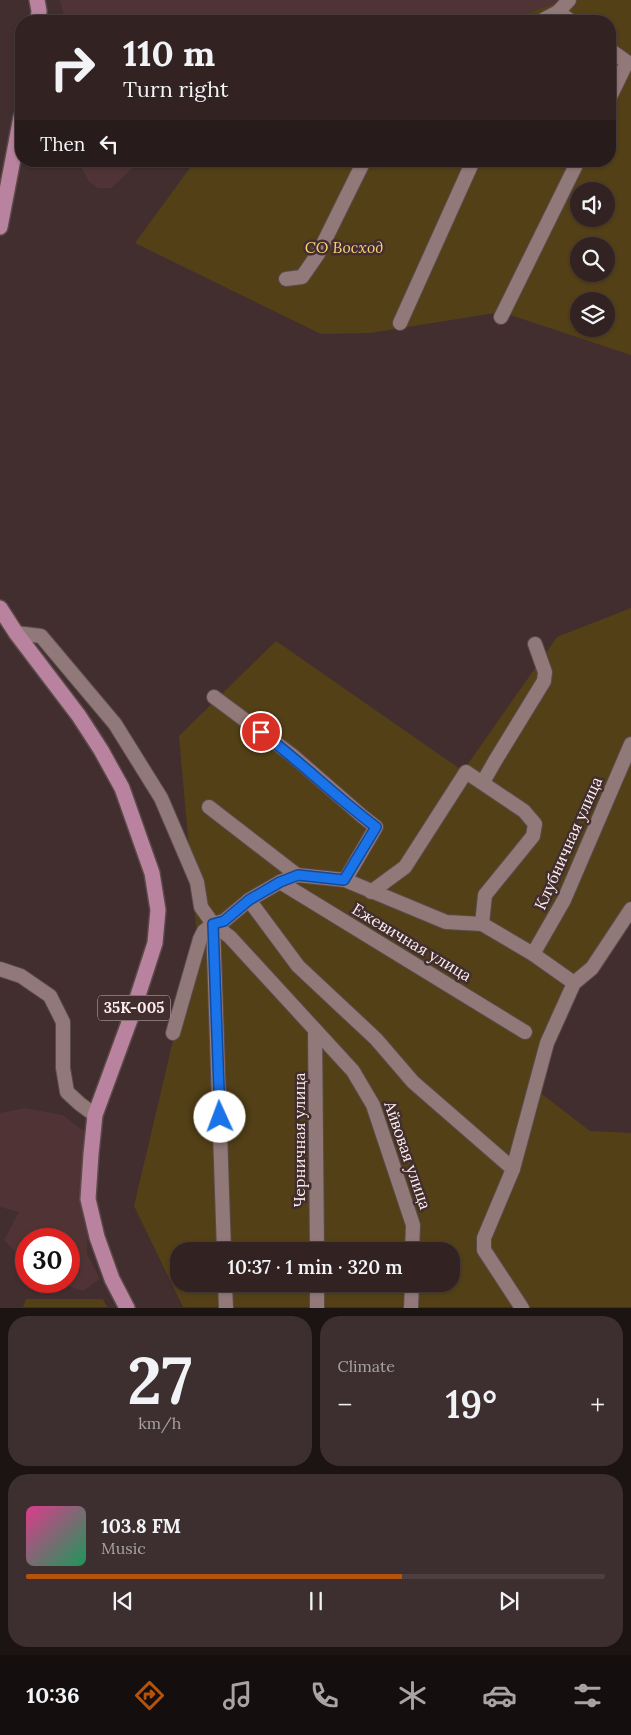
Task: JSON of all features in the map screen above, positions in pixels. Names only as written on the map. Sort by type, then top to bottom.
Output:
[{"type":"main road","points":[[37,0],[39,15]]},
{"type":"main road","points":[[0,227],[15,149]]},
{"type":"main road","name":"35К-005","points":[[0,608],[16,633],[79,716],[101,750],[122,788],[152,873],[158,910],[155,943],[131,1017],[95,1115],[88,1199],[97,1237],[112,1280],[127,1308]]},
{"type":"street","points":[[552,15],[558,12],[569,0]]},
{"type":"street","points":[[558,12],[562,15]]},
{"type":"street","points":[[616,54],[627,62],[616,85]]},
{"type":"street","points":[[286,279],[302,276],[318,254],[361,167]]},
{"type":"street","points":[[400,323],[470,167]]},
{"type":"street","points":[[501,317],[575,167]]},
{"type":"street","points":[[16,633],[41,636],[115,724],[162,798],[197,882],[202,907],[213,924],[224,1242]]},
{"type":"street","points":[[483,782],[544,681],[545,672],[535,644]]},
{"type":"street","points":[[214,696],[292,755],[376,827],[344,880]]},
{"type":"street","name":"Клубничная улица","points":[[534,954],[564,900],[631,744]]},
{"type":"street","points":[[371,892],[405,867],[466,772],[524,811],[534,824],[534,836],[486,895],[482,924]]},
{"type":"street","points":[[209,806],[298,875]]},
{"type":"street","points":[[174,1033],[200,939],[204,931],[213,924],[224,921],[249,900],[280,882],[298,875],[344,880],[446,922],[482,924],[534,954],[574,983]]},
{"type":"street","name":"Ежевичная улица","points":[[280,882],[526,1032]]},
{"type":"street","points":[[249,900],[298,966],[376,1039],[413,1082],[513,1169]]},
{"type":"street","points":[[522,1308],[484,1250],[484,1238],[513,1169],[546,1043],[574,983],[592,968],[631,909]]},
{"type":"street","name":"Айвовая улица","points":[[213,924],[230,937],[353,1071],[373,1105],[413,1225],[412,1242]]},
{"type":"street","points":[[0,969],[21,976],[50,996],[63,1022],[63,1068],[67,1092],[95,1115]]},
{"type":"street","name":"Черничная улица","points":[[316,1030],[317,1242]]},
{"type":"street","points":[[225,1292],[226,1308]]},
{"type":"street","points":[[317,1292],[317,1308]]},
{"type":"street","points":[[411,1308],[412,1292]]},
{"type":"shaded area","points":[[60,0],[564,0],[523,15],[64,15]]},
{"type":"shaded area","points":[[81,167],[134,167],[111,188],[98,188],[89,182]]},
{"type":"shaded area","points":[[25,1108],[63,1115],[90,1136],[87,1254],[100,1279],[83,1291],[80,1290],[80,1228],[15,1228],[15,1252],[4,1240],[19,1212],[0,1207],[0,1113]]},
{"type":"green space","name":"СО Восход","points":[[564,0],[631,0],[631,355],[577,337],[615,337],[615,292],[570,292],[570,335],[501,312],[370,333],[321,334],[135,243],[191,167],[616,167],[616,15],[523,15]]},
{"type":"green space","points":[[631,608],[631,899],[566,991],[530,1085],[590,1131],[631,1133],[631,1307],[183,1307],[176,1292],[460,1292],[460,1242],[170,1242],[170,1280],[134,1206],[197,939],[179,736],[276,641],[463,771],[557,637]]},
{"type":"green space","points":[[26,1299],[103,1299],[107,1307],[23,1307]]},
{"type":"route","points":[[220,1117],[213,924],[224,921],[249,900],[280,882],[298,875],[344,880],[376,827],[292,755],[261,732]]}]
